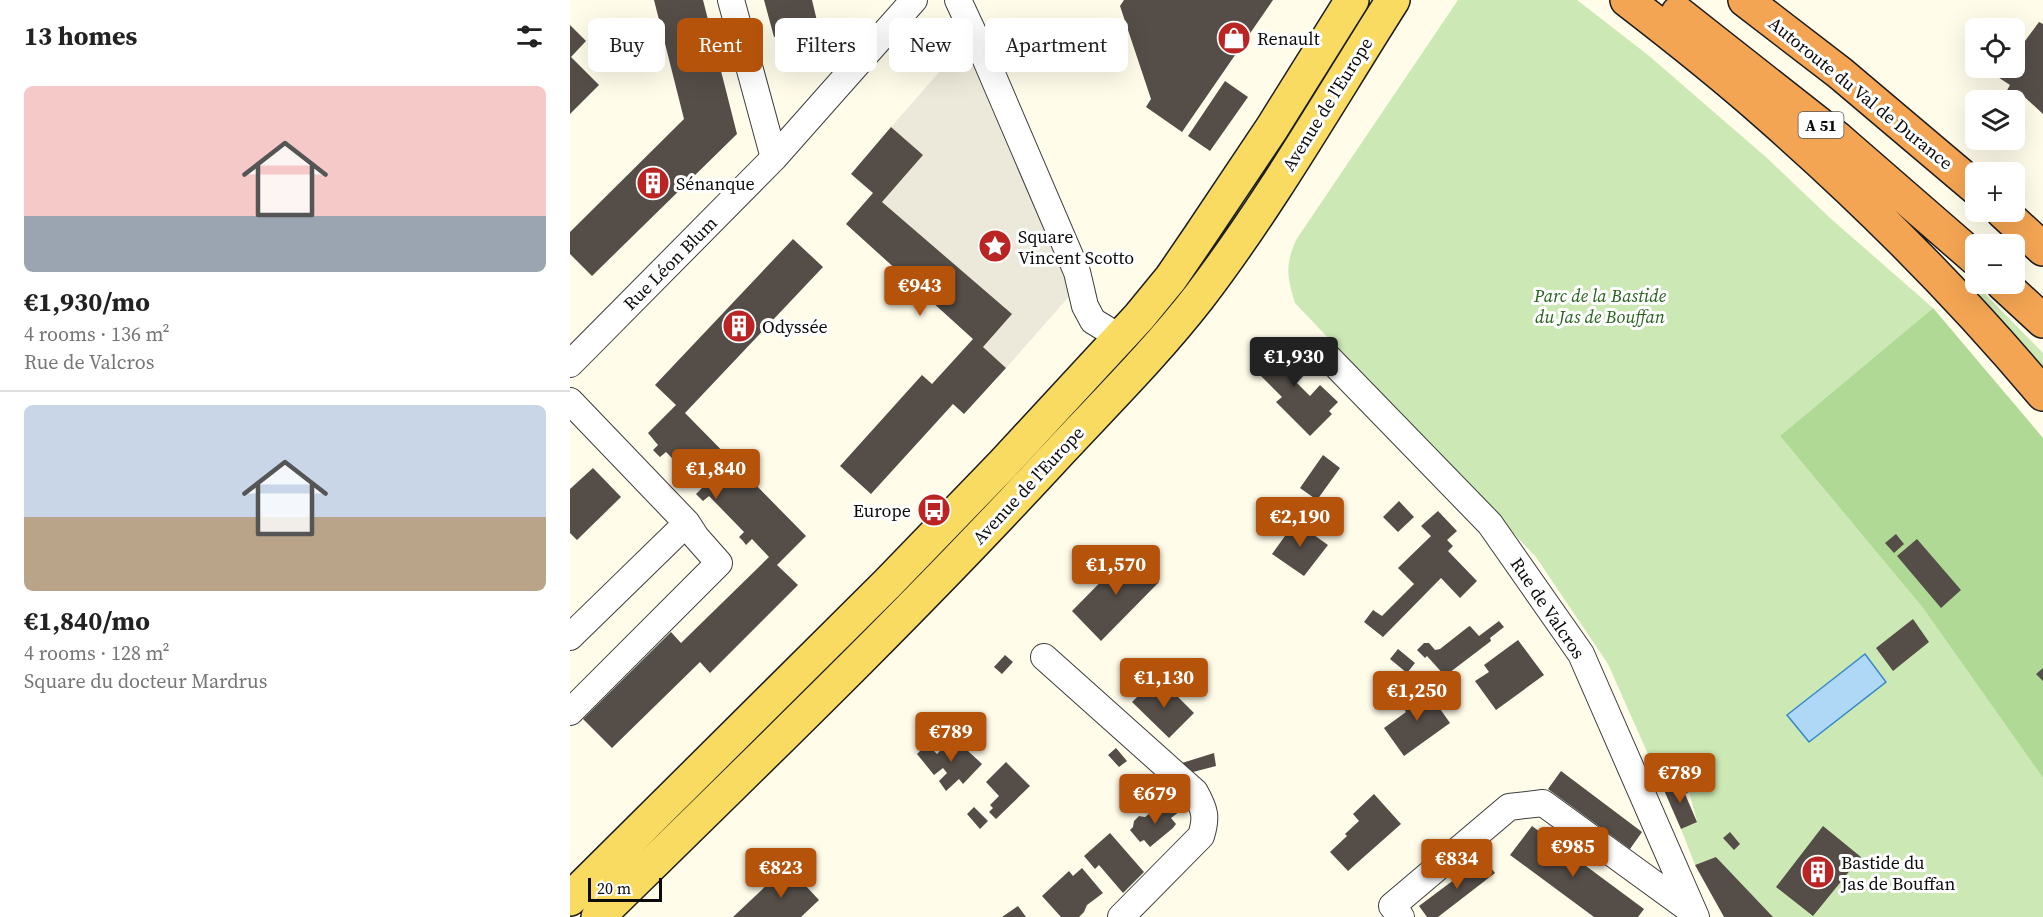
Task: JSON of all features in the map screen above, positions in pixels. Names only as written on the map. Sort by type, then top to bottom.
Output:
[{"type":"highway","points":[[1627,0],[1767,113],[1840,180],[1911,250],[2043,394]]},
{"type":"highway","name":"A 51","points":[[1659,0],[1684,17],[1838,139],[1965,249]]},
{"type":"highway","name":"Autoroute du Val de Durance","points":[[1745,0],[1840,73],[1965,179]]},
{"type":"highway","points":[[2013,222],[2040,246]]},
{"type":"highway","points":[[2014,294],[2043,321]]},
{"type":"main road","name":"Avenue de l'Europe","points":[[570,899],[888,583],[1003,465],[1121,338],[1171,278],[1272,128],[1352,0]]},
{"type":"main road","name":"Avenue de l'Europe","points":[[598,917],[768,752],[912,607],[1026,488],[1174,327],[1198,298],[1261,208],[1393,0]]},
{"type":"street","points":[[732,0],[774,158]]},
{"type":"street","name":"Rue Léon Blum","points":[[570,364],[774,158],[914,0]]},
{"type":"street","points":[[957,0],[986,60],[1066,244],[1077,272],[1084,306],[1093,321],[1121,338]]},
{"type":"street","name":"Rue de Valcros","points":[[1322,351],[1490,524],[1581,654],[1695,915]]},
{"type":"street","points":[[570,400],[687,523],[719,563],[570,712]]},
{"type":"street","points":[[570,637],[687,523]]},
{"type":"street","points":[[1044,657],[1195,792],[1203,807],[1206,822],[1201,836],[1121,917]]},
{"type":"street","points":[[1401,917],[1392,906],[1509,807],[1543,803],[1695,915]]},
{"type":"green space","points":[[1368,0],[1377,0],[1264,178],[1182,297],[911,591],[905,586],[1020,467]]},
{"type":"green space","name":"Parc de la Bastide du Jas de Bouffan","points":[[1458,0],[1577,0],[1648,55],[1767,158],[1830,218],[1933,308],[1780,436],[1923,608],[2043,778],[2043,917],[1773,917],[1716,857],[1695,865],[1681,829],[1697,821],[1689,792],[1683,780],[1663,788],[1608,664],[1536,557],[1295,303],[1288,271],[1296,240]]},
{"type":"green space","points":[[1985,294],[2043,353],[2043,369],[1976,295]]},
{"type":"green space","points":[[1933,308],[2043,438],[2043,778],[1923,608],[1780,436]]},
{"type":"shaded area","name":"Square Vincent Scotto","points":[[973,44],[1074,291],[1006,368],[983,347],[1012,314],[882,202],[923,155],[891,127],[939,72],[973,72]]},
{"type":"water","points":[[1865,654],[1886,682],[1809,742],[1787,715]]},
{"type":"building","name":"Sénanque","points":[[654,0],[703,0],[708,18],[677,18],[677,72],[721,72],[737,134],[592,276],[570,254],[570,232],[684,119],[665,44],[665,18],[659,18]]},
{"type":"building","points":[[764,0],[812,0],[816,18],[775,18],[774,37]]},
{"type":"building","points":[[1124,0],[1273,0],[1182,132],[1146,107],[1151,99],[1128,30],[1128,18],[1124,18],[1120,6]]},
{"type":"building","points":[[2039,22],[2043,24],[2043,114],[2025,97],[2025,90],[2007,90],[2010,85],[1999,78],[2025,78],[2025,41]]},
{"type":"building","points":[[570,25],[586,41],[571,57],[599,85],[570,114]]},
{"type":"building","points":[[1225,81],[1248,97],[1210,151],[1188,136]]},
{"type":"building","points":[[891,127],[923,155],[882,202],[1012,314],[983,347],[1006,368],[964,414],[953,404],[871,494],[840,466],[922,375],[932,384],[973,339],[846,224],[873,193],[851,174]]},
{"type":"building","points":[[793,239],[823,267],[685,413],[806,536],[777,565],[798,585],[710,673],[700,662],[612,748],[583,719],[671,632],[681,643],[769,557],[752,539],[746,545],[739,537],[744,532],[709,496],[703,501],[696,494],[702,488],[666,452],[660,457],[653,450],[658,445],[648,433],[676,405],[655,385]]},
{"type":"building","points":[[1275,340],[1307,372],[1297,383],[1310,396],[1320,385],[1338,402],[1329,411],[1332,414],[1310,436],[1276,402],[1282,397],[1250,365]]},
{"type":"building","points":[[1323,455],[1340,468],[1317,500],[1300,488]]},
{"type":"building","points":[[593,468],[621,497],[577,540],[570,533],[570,489]]},
{"type":"building","points":[[1399,501],[1414,517],[1398,532],[1383,517]]},
{"type":"building","points":[[1438,511],[1457,531],[1447,540],[1453,546],[1448,551],[1477,581],[1460,598],[1441,578],[1383,637],[1364,622],[1373,610],[1382,616],[1414,584],[1398,568],[1431,536],[1421,526]]},
{"type":"building","points":[[1298,518],[1317,532],[1314,535],[1328,545],[1304,576],[1272,554]]},
{"type":"building","points":[[1896,534],[1904,544],[1894,553],[1885,543]]},
{"type":"building","points":[[1917,539],[1961,590],[1941,608],[1897,556]]},
{"type":"building","points":[[1130,552],[1159,582],[1101,641],[1072,611]]},
{"type":"building","points":[[1913,619],[1929,642],[1893,671],[1876,648]]},
{"type":"building","points":[[1499,621],[1504,627],[1490,638],[1491,641],[1445,676],[1427,656],[1425,658],[1417,650],[1424,643],[1429,643],[1435,650],[1440,649],[1470,626],[1479,636]]},
{"type":"building","points":[[1518,640],[1544,675],[1496,710],[1475,681],[1489,672],[1484,665]]},
{"type":"building","points":[[1398,649],[1415,663],[1407,673],[1390,659]]},
{"type":"building","points":[[1005,655],[1013,662],[1002,674],[994,667]]},
{"type":"building","points":[[2043,668],[2043,681],[2036,674]]},
{"type":"building","points":[[1163,682],[1194,713],[1169,738],[1132,702],[1143,691],[1148,696]]},
{"type":"building","points":[[1424,686],[1450,723],[1404,756],[1384,728],[1406,712],[1400,703]]},
{"type":"building","points":[[953,737],[982,764],[963,784],[959,779],[946,791],[939,781],[947,773],[943,768],[934,775],[917,754],[927,744],[937,754]]},
{"type":"building","points":[[1116,748],[1127,761],[1119,767],[1108,755]]},
{"type":"building","points":[[1214,753],[1216,766],[1193,772],[1182,763]]},
{"type":"building","points":[[1006,762],[1030,786],[996,819],[989,812],[993,808],[990,805],[999,796],[986,782]]},
{"type":"building","points":[[1561,771],[1642,832],[1630,849],[1548,789]]},
{"type":"building","points":[[1683,779],[1689,792],[1685,794],[1697,822],[1681,829],[1663,788]]},
{"type":"building","points":[[1374,794],[1401,824],[1348,871],[1330,852],[1359,821],[1353,814]]},
{"type":"building","points":[[1171,802],[1179,812],[1171,818],[1176,824],[1173,828],[1150,847],[1144,840],[1140,842],[1130,830],[1134,821],[1139,816],[1145,817],[1158,807],[1161,811]]},
{"type":"building","points":[[974,807],[988,821],[980,829],[967,814]]},
{"type":"building","points":[[1532,826],[1644,909],[1638,917],[1594,917],[1510,855]]},
{"type":"building","name":"Bastide du Jas de Bouffan","points":[[1823,826],[1861,857],[1813,916],[1776,887]]},
{"type":"building","points":[[1730,832],[1740,844],[1734,850],[1723,838]]},
{"type":"building","points":[[1110,833],[1144,872],[1123,893],[1099,865],[1095,869],[1084,856]]},
{"type":"building","points":[[1716,857],[1773,917],[1724,917],[1695,865]]},
{"type":"building","points":[[1483,858],[1495,873],[1438,917],[1427,917],[1419,906]]},
{"type":"building","points":[[787,866],[819,900],[801,917],[733,917]]},
{"type":"building","points":[[1082,868],[1103,893],[1087,905],[1079,917],[1061,917],[1042,896],[1069,871],[1073,876]]},
{"type":"building","points":[[1018,906],[1026,917],[1002,917]]},
{"type":"place","name":"Renault","points":[[1234,38]]},
{"type":"place","name":"Sénanque","points":[[653,183]]},
{"type":"place","name":"Square Vincent Scotto","points":[[995,246]]},
{"type":"place","name":"Odyssée","points":[[739,326]]},
{"type":"place","name":"Europe","points":[[934,510]]},
{"type":"place","name":"Bastide du Jas de Bouffan","points":[[1818,872]]}]
